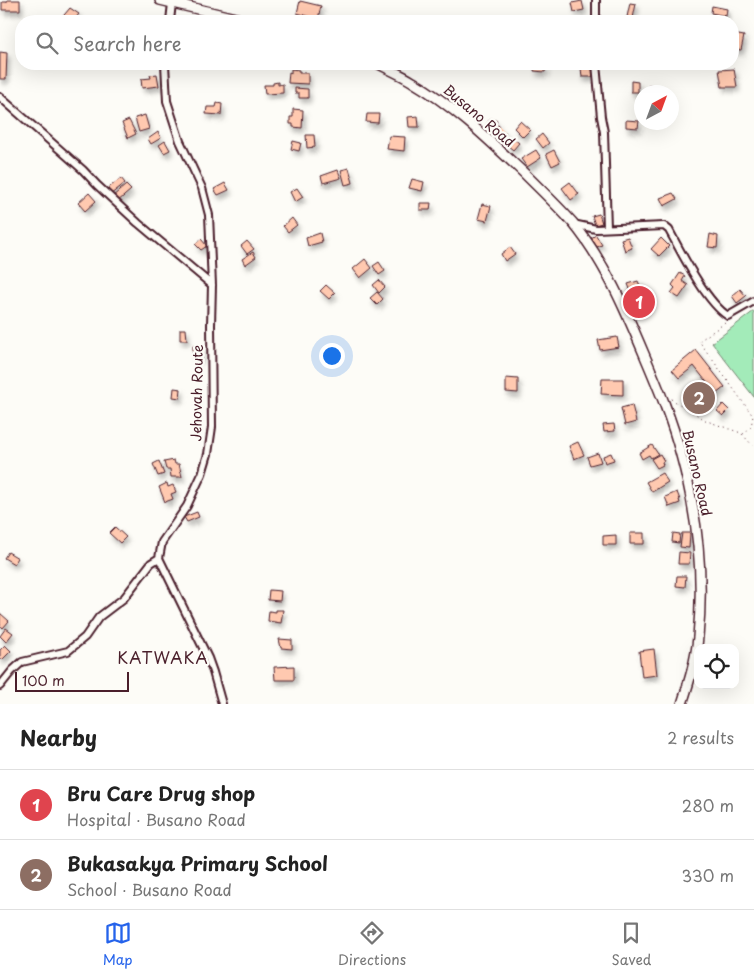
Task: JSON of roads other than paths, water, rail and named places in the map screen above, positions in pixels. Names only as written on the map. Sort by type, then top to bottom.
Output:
[{"type":"street","points":[[160,0],[223,15]]},
{"type":"street","points":[[596,0],[596,15]]},
{"type":"street","points":[[171,15],[172,3]]},
{"type":"street","name":"Jehovah Route","points":[[159,558],[162,542],[187,506],[202,474],[208,454],[212,427],[212,285],[209,215],[202,188],[180,141],[167,101],[165,70]]},
{"type":"street","name":"Busano Road","points":[[390,70],[425,90],[475,128],[555,203],[590,246],[618,294],[660,393],[681,453],[693,502],[697,532],[700,605],[698,638],[693,670],[682,704]]},
{"type":"street","points":[[597,70],[605,145],[607,228]]},
{"type":"street","points":[[0,97],[83,170],[138,223],[212,285]]},
{"type":"street","points":[[573,224],[596,228],[664,226],[669,230],[697,279],[720,311],[728,316],[754,302]]},
{"type":"street","points":[[0,686],[22,662],[68,651],[77,644],[85,637],[99,617],[124,598],[151,563],[159,558],[208,658],[222,704]]},
{"type":"place","name":"Bru Care Drug shop","points":[[639,302]]},
{"type":"place","name":"Bukasakya Primary School","points":[[699,398]]},
{"type":"district","name":"KATWAKA","points":[[163,658]]}]
